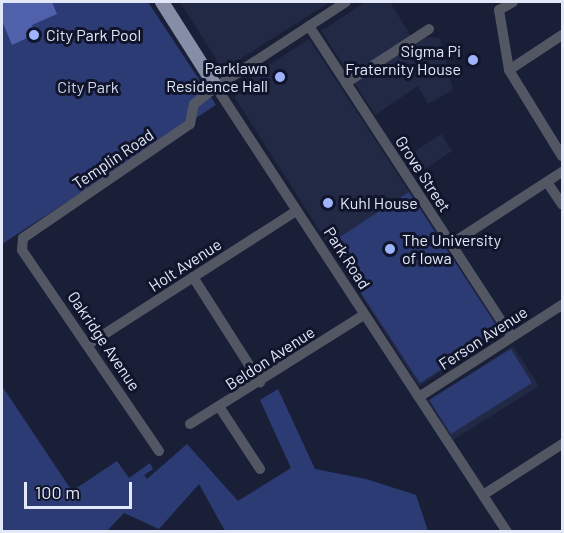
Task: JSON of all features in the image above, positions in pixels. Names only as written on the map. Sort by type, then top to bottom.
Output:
[{"type":"main road","name":"Park Road","points":[[162,2],[216,87]]},
{"type":"street","name":"Templin Road","points":[[22,250],[27,234],[190,124],[194,104],[216,87],[346,2]]},
{"type":"street","points":[[513,2],[499,10],[509,70],[562,156]]},
{"type":"street","name":"Grove Street","points":[[309,26],[512,338]]},
{"type":"street","points":[[346,83],[429,30]]},
{"type":"street","points":[[509,70],[562,35]]},
{"type":"street","name":"Park Road","points":[[216,87],[507,531]]},
{"type":"street","points":[[451,244],[562,172]]},
{"type":"street","points":[[548,182],[562,204]]},
{"type":"street","name":"Holt Avenue","points":[[89,344],[296,211]]},
{"type":"street","name":"Oakridge Avenue","points":[[22,250],[89,344],[159,451]]},
{"type":"street","points":[[193,278],[260,382]]},
{"type":"street","name":"Ferson Avenue","points":[[419,397],[562,305]]},
{"type":"street","name":"Beldon Avenue","points":[[190,424],[220,408],[364,315]]},
{"type":"street","points":[[220,408],[260,469]]},
{"type":"street","points":[[483,495],[562,444]]},
{"type":"shaded area","points":[[2,2],[52,2],[57,14],[32,25],[36,34],[12,45],[2,21]]},
{"type":"shaded area","points":[[180,2],[330,2],[223,70]]},
{"type":"shaded area","points":[[365,2],[390,2],[411,36],[351,76],[321,31]]},
{"type":"shaded area","points":[[421,37],[440,38],[453,90],[428,104],[418,86],[375,115],[355,84]]},
{"type":"shaded area","name":"The University of Iowa","points":[[309,39],[502,333],[419,386],[235,98],[235,87]]},
{"type":"shaded area","points":[[441,134],[452,151],[415,176],[403,159]]},
{"type":"shaded area","points":[[513,346],[539,386],[453,440],[429,401]]},
{"type":"green space","name":"City Park","points":[[2,2],[148,2],[216,105],[2,244]]},
{"type":"green space","points":[[409,192],[500,331],[420,383],[329,244]]},
{"type":"green space","points":[[511,349],[532,383],[451,434],[429,400]]},
{"type":"green space","points":[[2,386],[72,491],[117,461],[129,478],[150,463],[153,469],[144,475],[147,479],[187,444],[238,501],[291,468],[260,400],[278,389],[315,469],[366,479],[416,495],[428,531],[225,531],[199,484],[159,529],[124,513],[107,531],[2,531]]},
{"type":"place","name":"City Park Pool","points":[[34,35]]},
{"type":"place","name":"Sigma Pi Fraternity House","points":[[473,60]]},
{"type":"place","name":"Parklawn Residence Hall","points":[[280,77]]},
{"type":"place","name":"Kuhl House","points":[[328,203]]},
{"type":"place","name":"The University of Iowa","points":[[390,249]]}]
